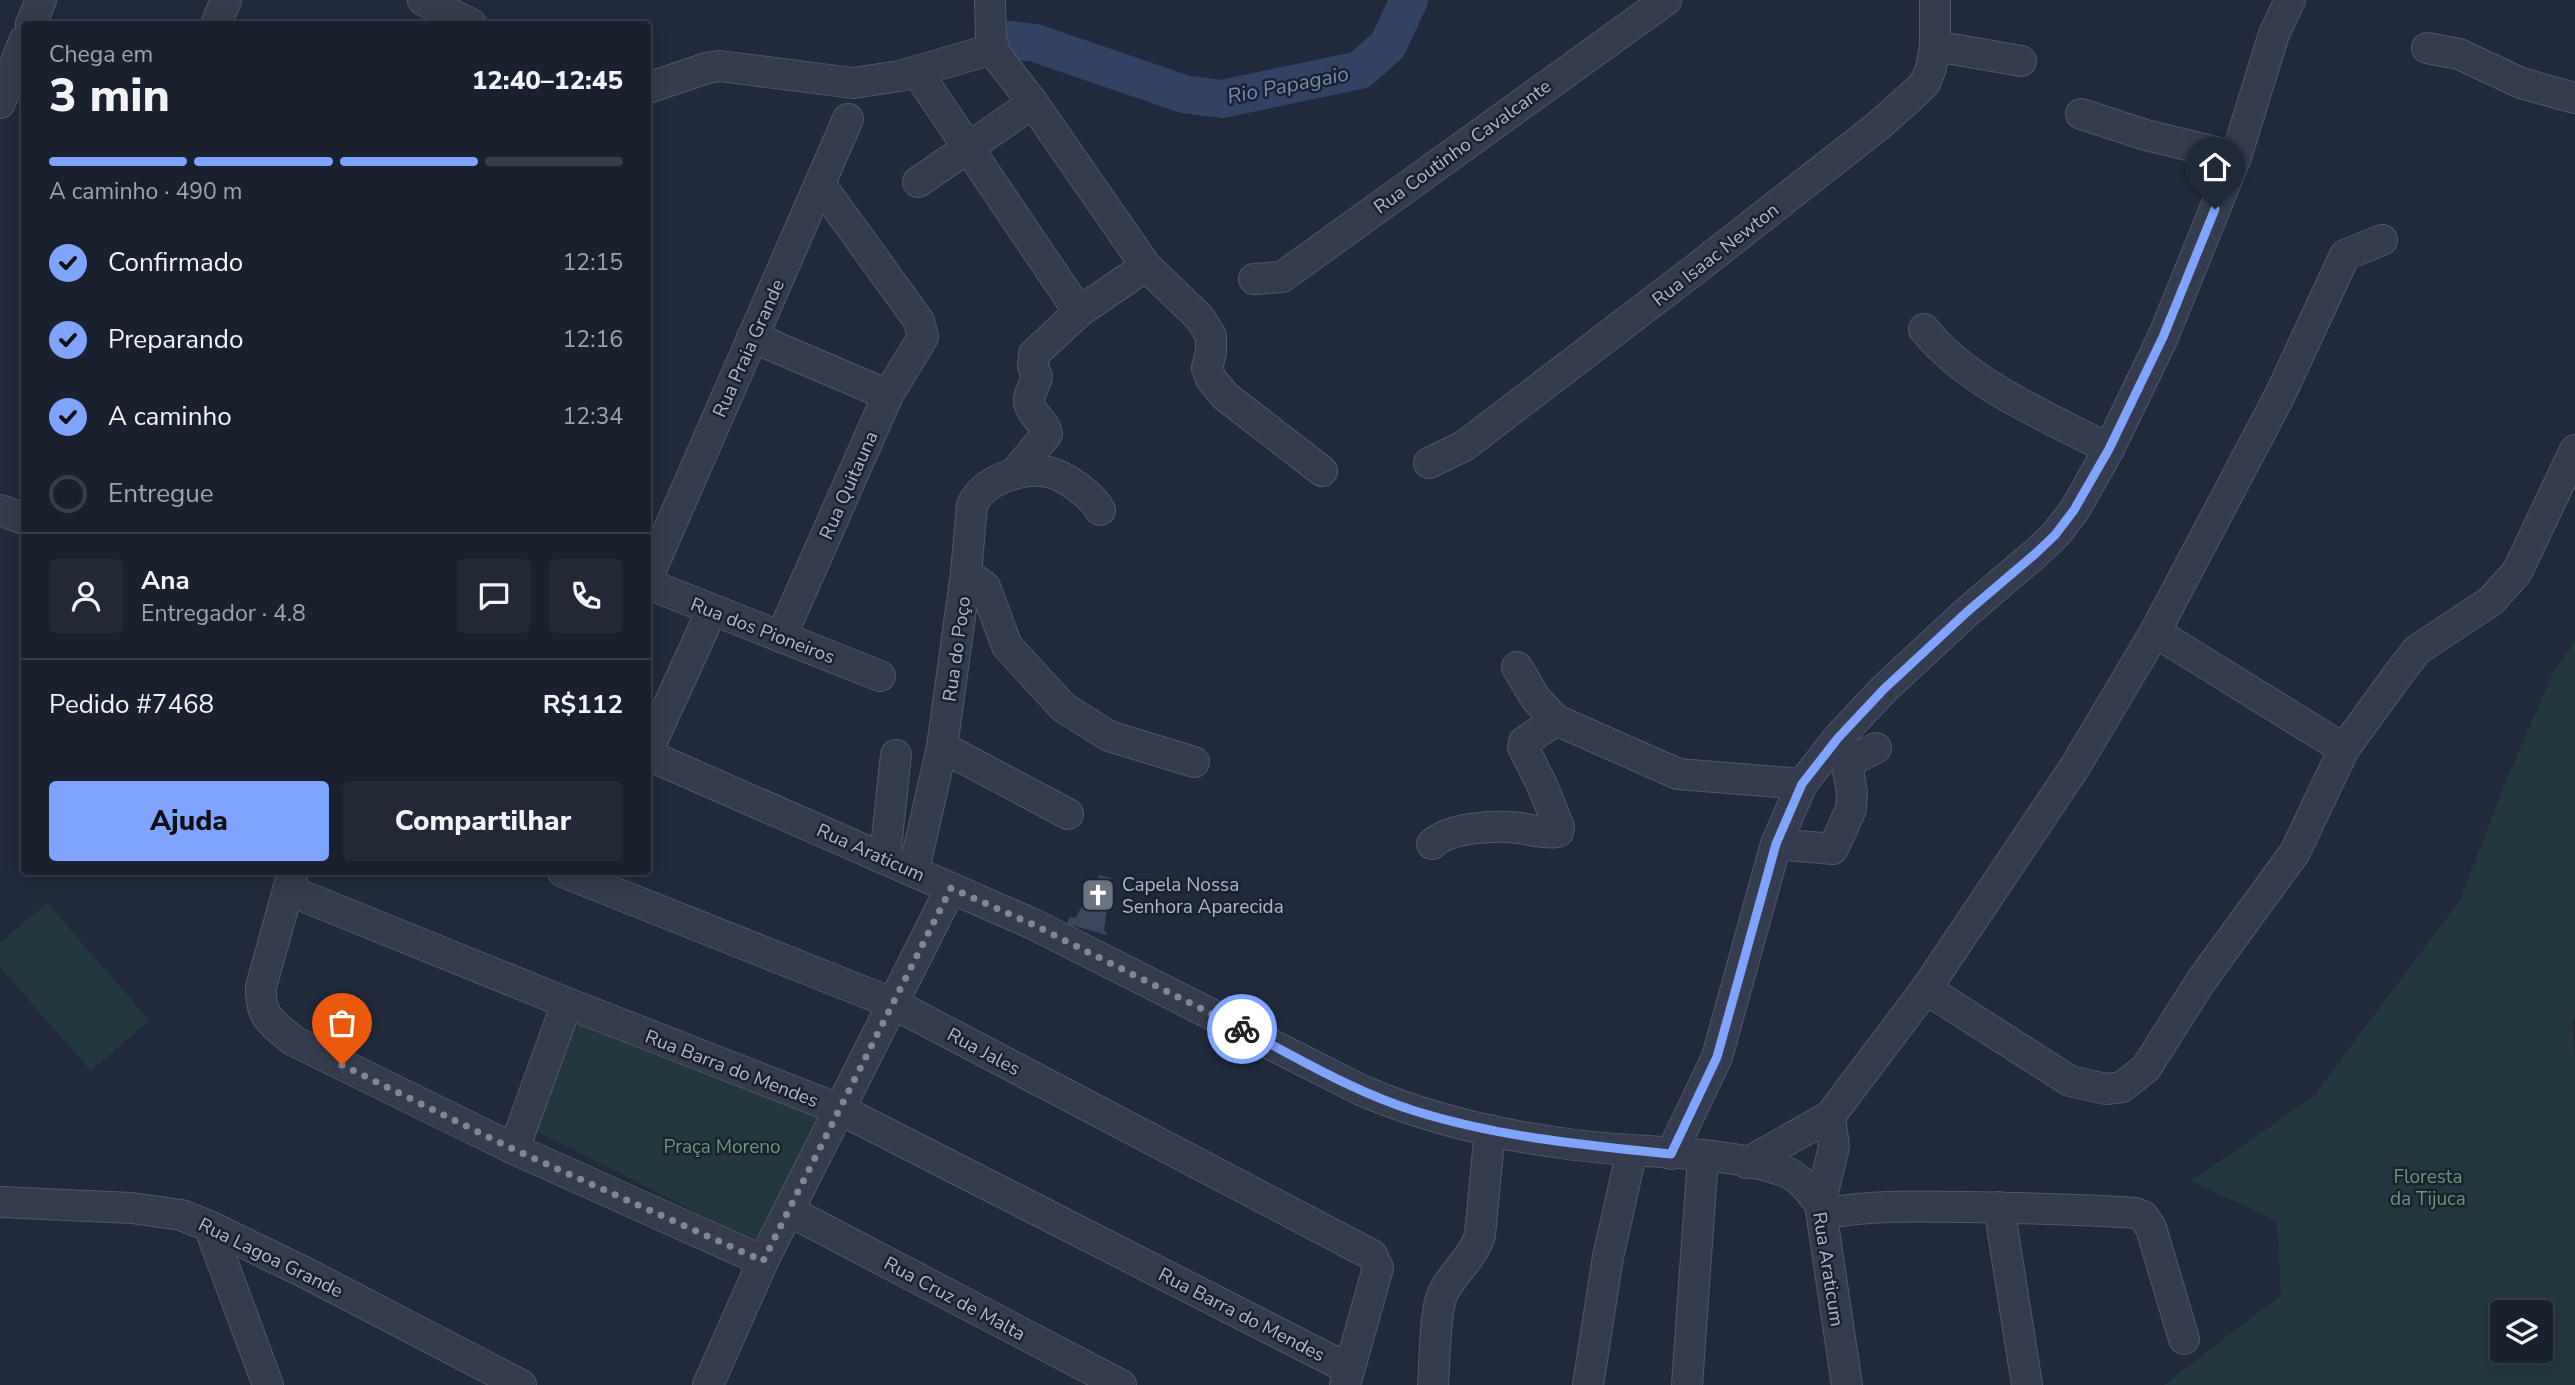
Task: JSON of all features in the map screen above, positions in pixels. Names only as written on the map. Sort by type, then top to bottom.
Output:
[{"type":"street","points":[[32,21],[41,0]]},
{"type":"street","points":[[217,21],[226,0]]},
{"type":"street","points":[[423,0],[465,21]]},
{"type":"street","points":[[990,0],[993,49],[1146,266],[1193,310],[1211,335],[1207,368],[1212,379],[1226,396],[1322,471]]},
{"type":"street","name":"Rua Coutinho Cavalcante","points":[[1254,279],[1282,276],[1666,0]]},
{"type":"street","name":"Rua Isaac Newton","points":[[1429,463],[1464,446],[1697,268],[1878,126],[1925,83],[1936,46],[1935,0]]},
{"type":"street","points":[[1671,1154],[1717,1057],[1776,844],[1802,784],[1838,738],[1884,689],[2055,535],[2074,510],[2109,449],[2163,337],[2236,157],[2274,34],[2290,0]]},
{"type":"street","points":[[1936,46],[2021,61]]},
{"type":"street","points":[[2427,48],[2459,54],[2521,83],[2575,97]]},
{"type":"street","points":[[0,103],[21,49]]},
{"type":"street","points":[[651,87],[719,66],[853,83],[883,80],[993,49]]},
{"type":"street","points":[[917,72],[1079,312]]},
{"type":"street","points":[[918,182],[1033,103]]},
{"type":"street","points":[[2081,114],[2146,135],[2236,157]]},
{"type":"street","name":"Rua Praia Grande","points":[[651,570],[848,120]]},
{"type":"street","name":"Rua Quitauna","points":[[781,637],[888,395],[923,337],[919,321],[820,184]]},
{"type":"street","points":[[1747,1163],[1830,1116],[1926,989],[2076,765],[2155,632],[2280,395],[2345,255],[2382,240]]},
{"type":"street","points":[[1100,510],[1089,495],[1054,474],[1026,472],[1047,434],[1029,403],[1037,377],[1033,366],[1034,354],[1079,312],[1146,266]]},
{"type":"street","points":[[1924,328],[1933,341],[1953,359],[2002,392],[2109,449]]},
{"type":"street","points":[[752,337],[888,395]]},
{"type":"street","points":[[1926,989],[2070,1081],[2106,1089],[2122,1087],[2146,1068],[2201,981],[2295,852],[2344,749],[2417,650],[2491,601],[2517,572],[2575,450]]},
{"type":"street","name":"Rua do Poço","points":[[914,870],[942,747],[966,573],[972,505],[983,489],[1026,472]]},
{"type":"street","points":[[0,510],[21,518]]},
{"type":"street","points":[[966,573],[985,587],[1007,646],[1064,708],[1109,736],[1194,762]]},
{"type":"street","name":"Rua dos Pioneiros","points":[[651,585],[880,676]]},
{"type":"street","points":[[651,745],[712,610]]},
{"type":"street","points":[[2155,632],[2344,749]]},
{"type":"street","points":[[1517,667],[1536,699],[1556,720],[1678,774],[1802,784]]},
{"type":"street","points":[[1432,844],[1447,834],[1497,827],[1548,834],[1558,832],[1559,827],[1542,785],[1523,747],[1524,742],[1556,720]]},
{"type":"street","points":[[942,747],[1068,814]]},
{"type":"street","points":[[1776,844],[1833,849],[1851,809],[1853,793],[1848,770],[1854,759],[1876,748]]},
{"type":"street","name":"Rua Araticum","points":[[651,753],[1032,924],[1362,1090],[1414,1110],[1490,1130],[1568,1144],[1703,1157],[1783,1170],[1805,1185],[1822,1209],[1847,1385]]},
{"type":"street","points":[[885,857],[896,755]]},
{"type":"street","name":"Rua Jales","points":[[571,875],[892,1003],[1371,1255],[1377,1262],[1377,1272],[1347,1377]]},
{"type":"street","points":[[290,881],[261,987],[260,1000],[266,1018],[293,1041],[513,1149],[763,1261]]},
{"type":"street","name":"Rua Barra do Mendes","points":[[290,881],[567,1003],[841,1110],[1347,1377]]},
{"type":"street","points":[[708,1385],[763,1261],[951,888]]},
{"type":"street","points":[[513,1149],[567,1003]]},
{"type":"street","points":[[1830,1116],[1834,1147],[1822,1209],[1893,1206],[1999,1207],[2135,1213],[2143,1216],[2151,1228],[2184,1339]]},
{"type":"street","points":[[1433,1385],[1441,1297],[1461,1264],[1477,1245],[1480,1235],[1490,1130]]},
{"type":"street","points":[[1588,1385],[1608,1257],[1632,1150]]},
{"type":"street","points":[[1687,1385],[1703,1157]]},
{"type":"street","name":"Rua Lagoa Grande","points":[[0,1202],[132,1208],[181,1215],[308,1274],[521,1385]]},
{"type":"street","points":[[1999,1207],[2027,1385]]},
{"type":"street","name":"Rua Cruz de Malta","points":[[789,1212],[1121,1385]]},
{"type":"street","points":[[209,1226],[268,1385]]},
{"type":"green space","name":"Floresta da Tijuca","points":[[2575,641],[2575,1019],[2572,1021],[2575,1058],[2575,1385],[2164,1385],[2281,1295],[2277,1221],[2191,1181],[2313,1097],[2460,900],[2506,781],[2553,673]]},
{"type":"green space","points":[[47,903],[149,1020],[91,1071],[0,967],[0,943]]},
{"type":"green space","name":"Praça Moreno","points":[[580,1015],[823,1109],[754,1242],[533,1129]]},
{"type":"building","name":"Capela Nossa Senhora Aparecida","points":[[1099,875],[1111,878],[1104,930],[1107,935],[1067,924],[1069,918],[1076,917]]},
{"type":"waterway","name":"Rio Papagaio","points":[[1011,40],[1035,43],[1184,94],[1222,99],[1360,70],[1388,45],[1409,0]]},
{"type":"way so far","points":[[342,1065],[513,1149],[763,1261],[951,888],[1032,924],[1242,1029]]},
{"type":"place","name":"Capela Nossa Senhora Aparecida","points":[[1098,895]]},
{"type":"route","points":[[1242,1029],[1362,1090],[1414,1110],[1490,1130],[1568,1144],[1671,1154],[1717,1057],[1776,844],[1802,784],[1838,738],[1884,689],[1968,611],[2035,554],[2055,535],[2074,510],[2109,449],[2163,337],[2215,209]]}]
